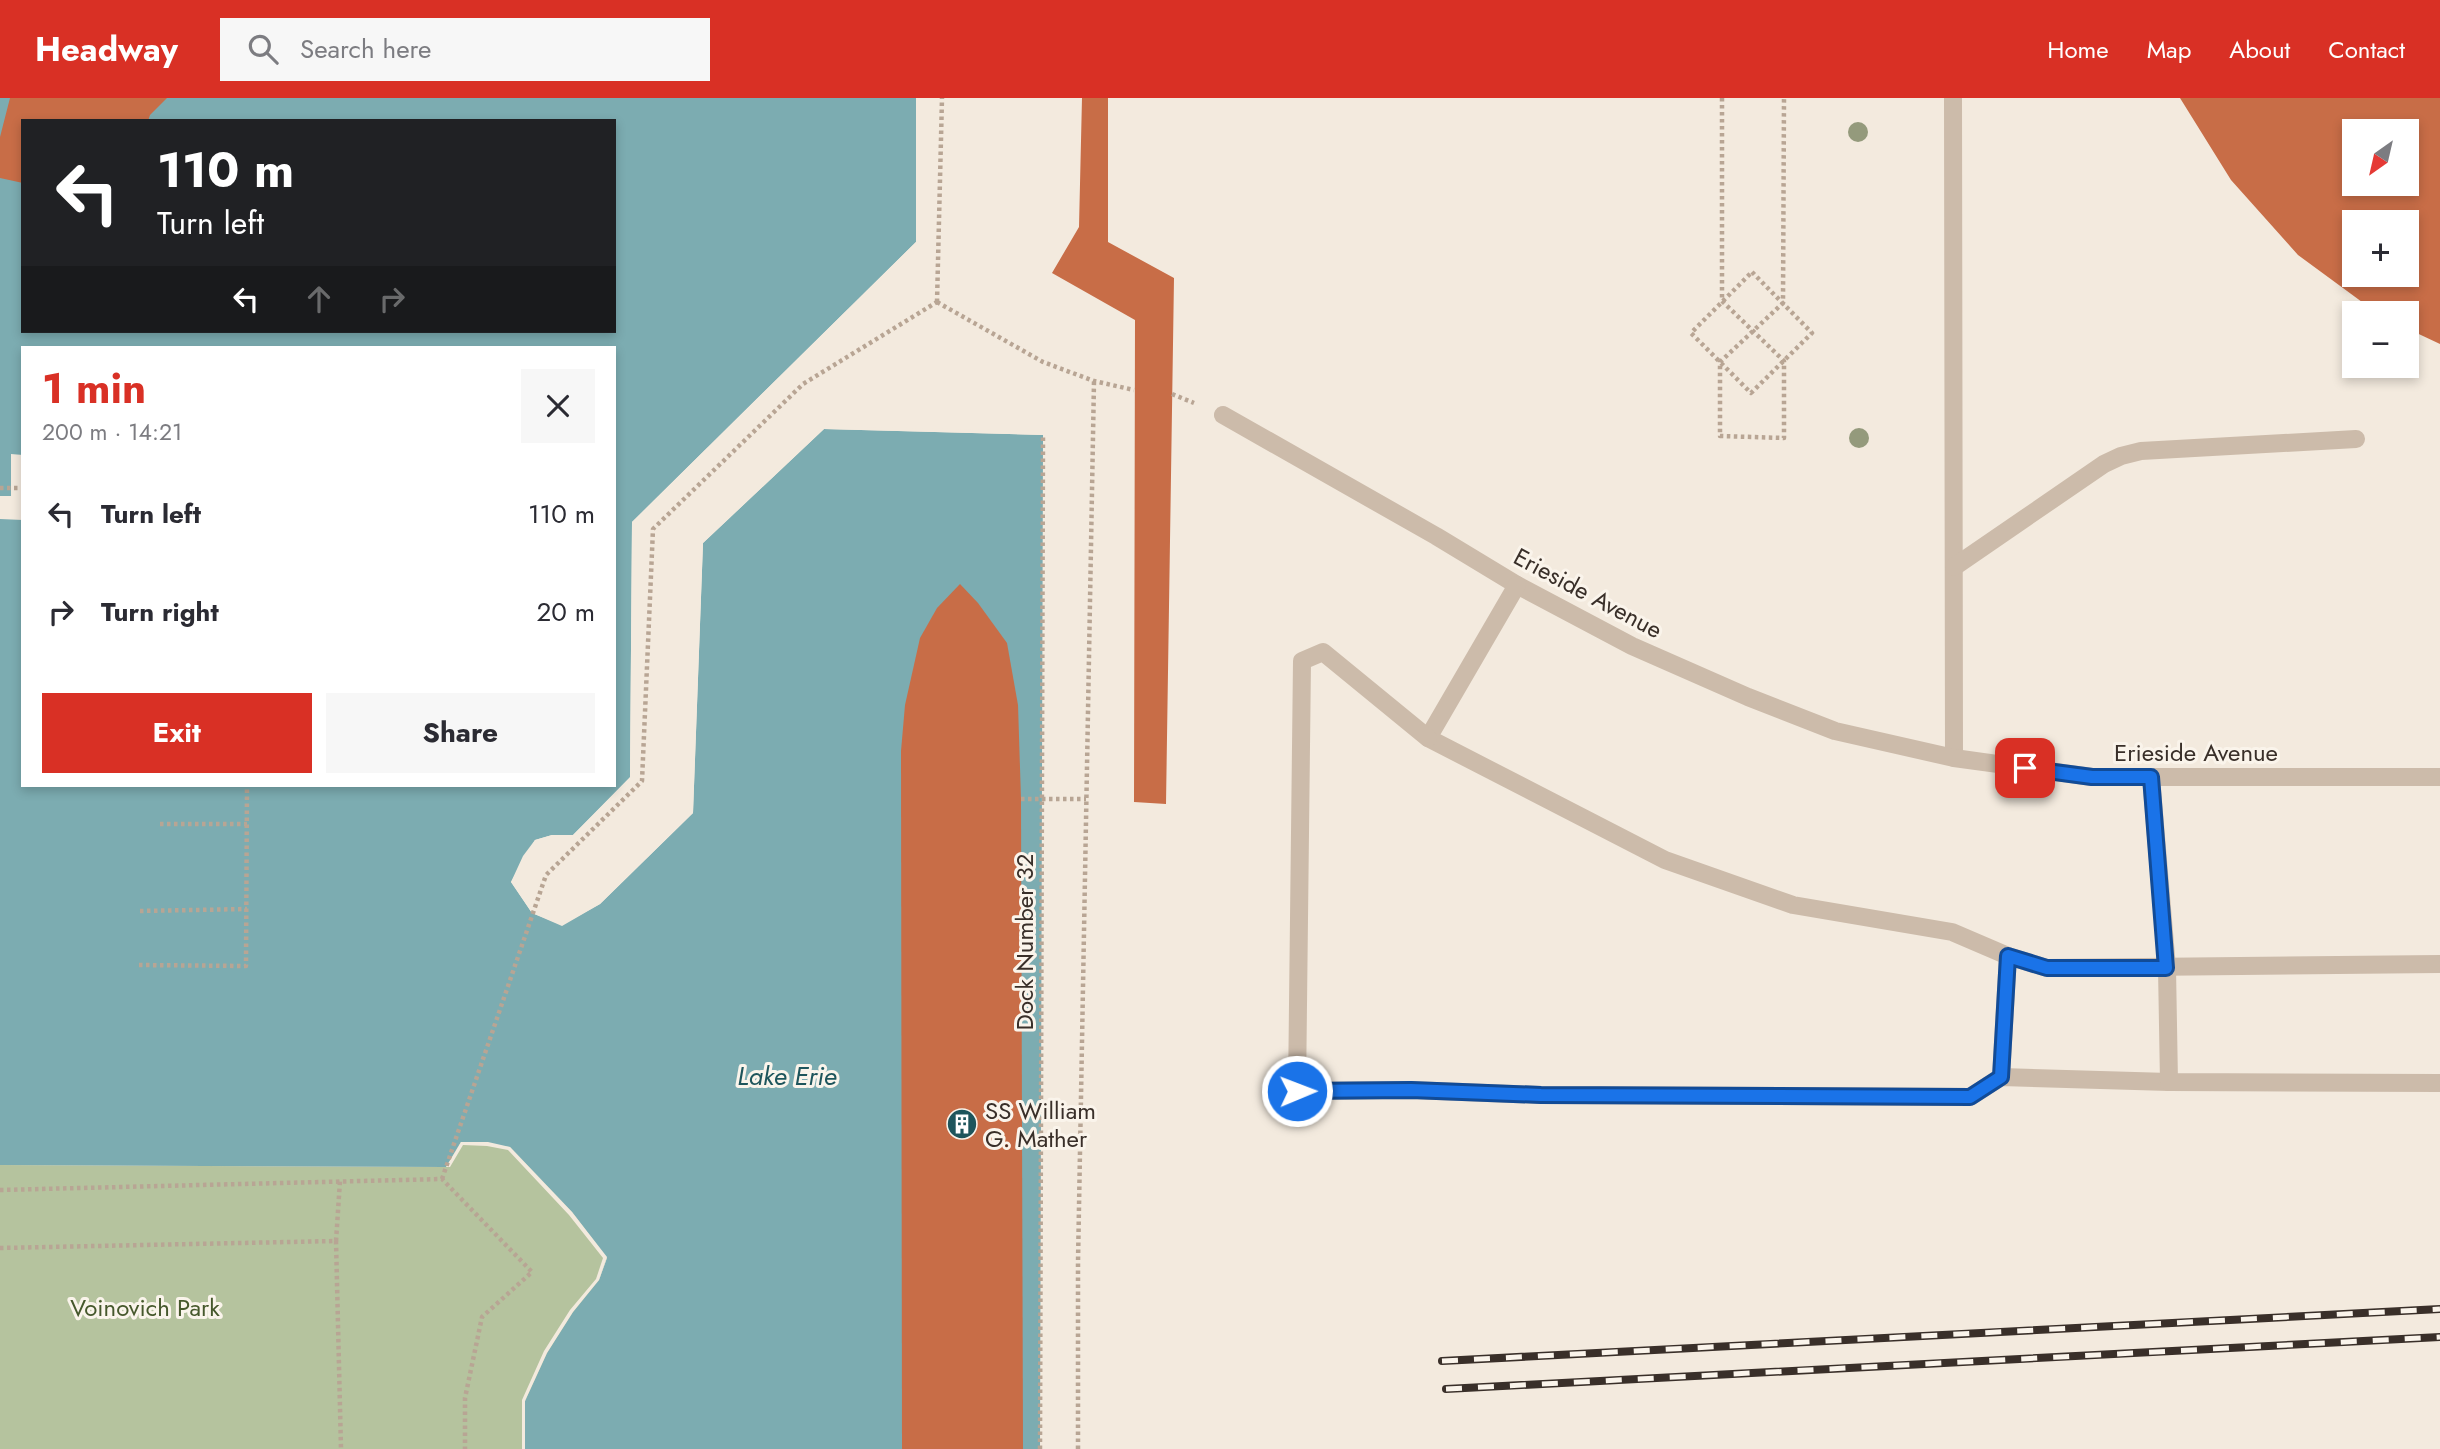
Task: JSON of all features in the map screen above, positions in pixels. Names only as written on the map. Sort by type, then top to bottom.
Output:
[{"type":"street","points":[[1953,98],[1954,758]]},
{"type":"street","name":"Erieside Avenue","points":[[1223,415],[1517,585],[1632,646],[1748,697],[1835,731],[1954,758],[2092,777],[2440,777]]},
{"type":"street","points":[[1954,568],[2104,464],[2121,456],[2141,451],[2356,439]]},
{"type":"street","points":[[1428,738],[1517,585]]},
{"type":"street","points":[[2440,964],[2047,968],[2008,956],[1952,932],[1793,905],[1665,860],[1428,738],[1323,652],[1302,661],[1297,1091],[1970,1097],[2001,1077],[2169,1082],[2440,1083]]},
{"type":"street","points":[[2151,777],[2166,968],[2169,1082]]},
{"type":"street","points":[[2001,1077],[2008,956]]},
{"type":"path","points":[[937,302],[942,98]]},
{"type":"path","points":[[1721,98],[1722,301],[1753,331],[1784,361],[1784,438],[1720,436],[1720,362],[1753,331],[1783,303],[1784,98]]},
{"type":"path","points":[[1752,272],[1783,303],[1812,332],[1751,393],[1690,333],[1752,272]]},
{"type":"path","points":[[937,302],[1043,362],[1094,381],[1134,390]]},
{"type":"path","points":[[442,1179],[546,875],[642,781],[653,529],[803,384],[937,302]]},
{"type":"path","points":[[1078,1449],[1078,1262],[1094,381]]},
{"type":"path","name":"Dock Number 32","points":[[1040,1449],[1042,435]]},
{"type":"path","points":[[0,488],[21,488]]},
{"type":"path","points":[[139,965],[246,966],[247,787]]},
{"type":"path","points":[[1021,799],[1086,799]]},
{"type":"path","points":[[160,824],[247,824]]},
{"type":"path","points":[[140,911],[247,909]]},
{"type":"path","points":[[0,1190],[442,1179],[532,1272],[482,1317],[466,1398],[466,1449]]},
{"type":"path","points":[[340,1181],[336,1241],[341,1449]]},
{"type":"path","points":[[0,1248],[336,1241]]},
{"type":"green space","name":"Voinovich Park","points":[[461,1142],[510,1147],[572,1212],[607,1257],[599,1280],[525,1401],[525,1449],[0,1449],[0,1165],[445,1167]]},
{"type":"water","name":"Lake Erie","points":[[0,98],[916,98],[916,242],[632,522],[630,778],[573,835],[552,835],[535,840],[511,882],[532,913],[562,925],[600,904],[693,813],[703,543],[824,429],[1043,435],[1040,1449],[525,1449],[525,1401],[547,1353],[573,1312],[599,1280],[607,1258],[572,1212],[510,1147],[461,1142],[446,1167],[0,1165]]},
{"type":"pier","points":[[916,242],[919,243],[635,523],[633,779],[575,838],[537,843],[526,858],[515,882],[534,910],[561,922],[598,901],[689,811],[700,542],[822,426],[1043,431],[1043,435],[824,429],[703,543],[693,813],[600,904],[562,926],[532,913],[511,882],[523,856],[535,840],[552,835],[573,835],[630,777],[632,522]]},
{"type":"pier","points":[[11,454],[21,455],[21,520],[0,519],[0,496],[11,496]]},
{"type":"pier","points":[[461,1142],[488,1142],[510,1147],[572,1212],[607,1257],[599,1280],[573,1312],[547,1353],[525,1401],[525,1449],[522,1449],[522,1400],[544,1351],[570,1310],[596,1279],[603,1258],[569,1215],[508,1150],[463,1145],[450,1167],[446,1167]]},
{"type":"building","points":[[10,98],[167,98],[149,119],[21,119],[21,183],[0,178],[0,137]]},
{"type":"building","points":[[1082,98],[1108,98],[1108,242],[1174,278],[1166,804],[1134,802],[1135,320],[1052,273],[1079,227]]},
{"type":"building","points":[[2180,98],[2440,98],[2440,344],[2419,334],[2419,301],[2361,301],[2298,255],[2231,180]]},
{"type":"building","name":"SS William G. Mather","points":[[960,584],[978,603],[1007,643],[1018,705],[1021,799],[1023,1449],[902,1449],[901,751],[905,705],[920,638],[937,608]]},
{"type":"railway","points":[[1442,1361],[2440,1309]]},
{"type":"railway","points":[[1446,1389],[2440,1337]]},
{"type":"place","name":"SS William G. Mather","points":[[962,1124]]},
{"type":"route","points":[[1297,1091],[1970,1097],[2001,1077],[2008,956],[2047,968],[2166,968],[2151,777],[2092,777],[2025,768]]}]
